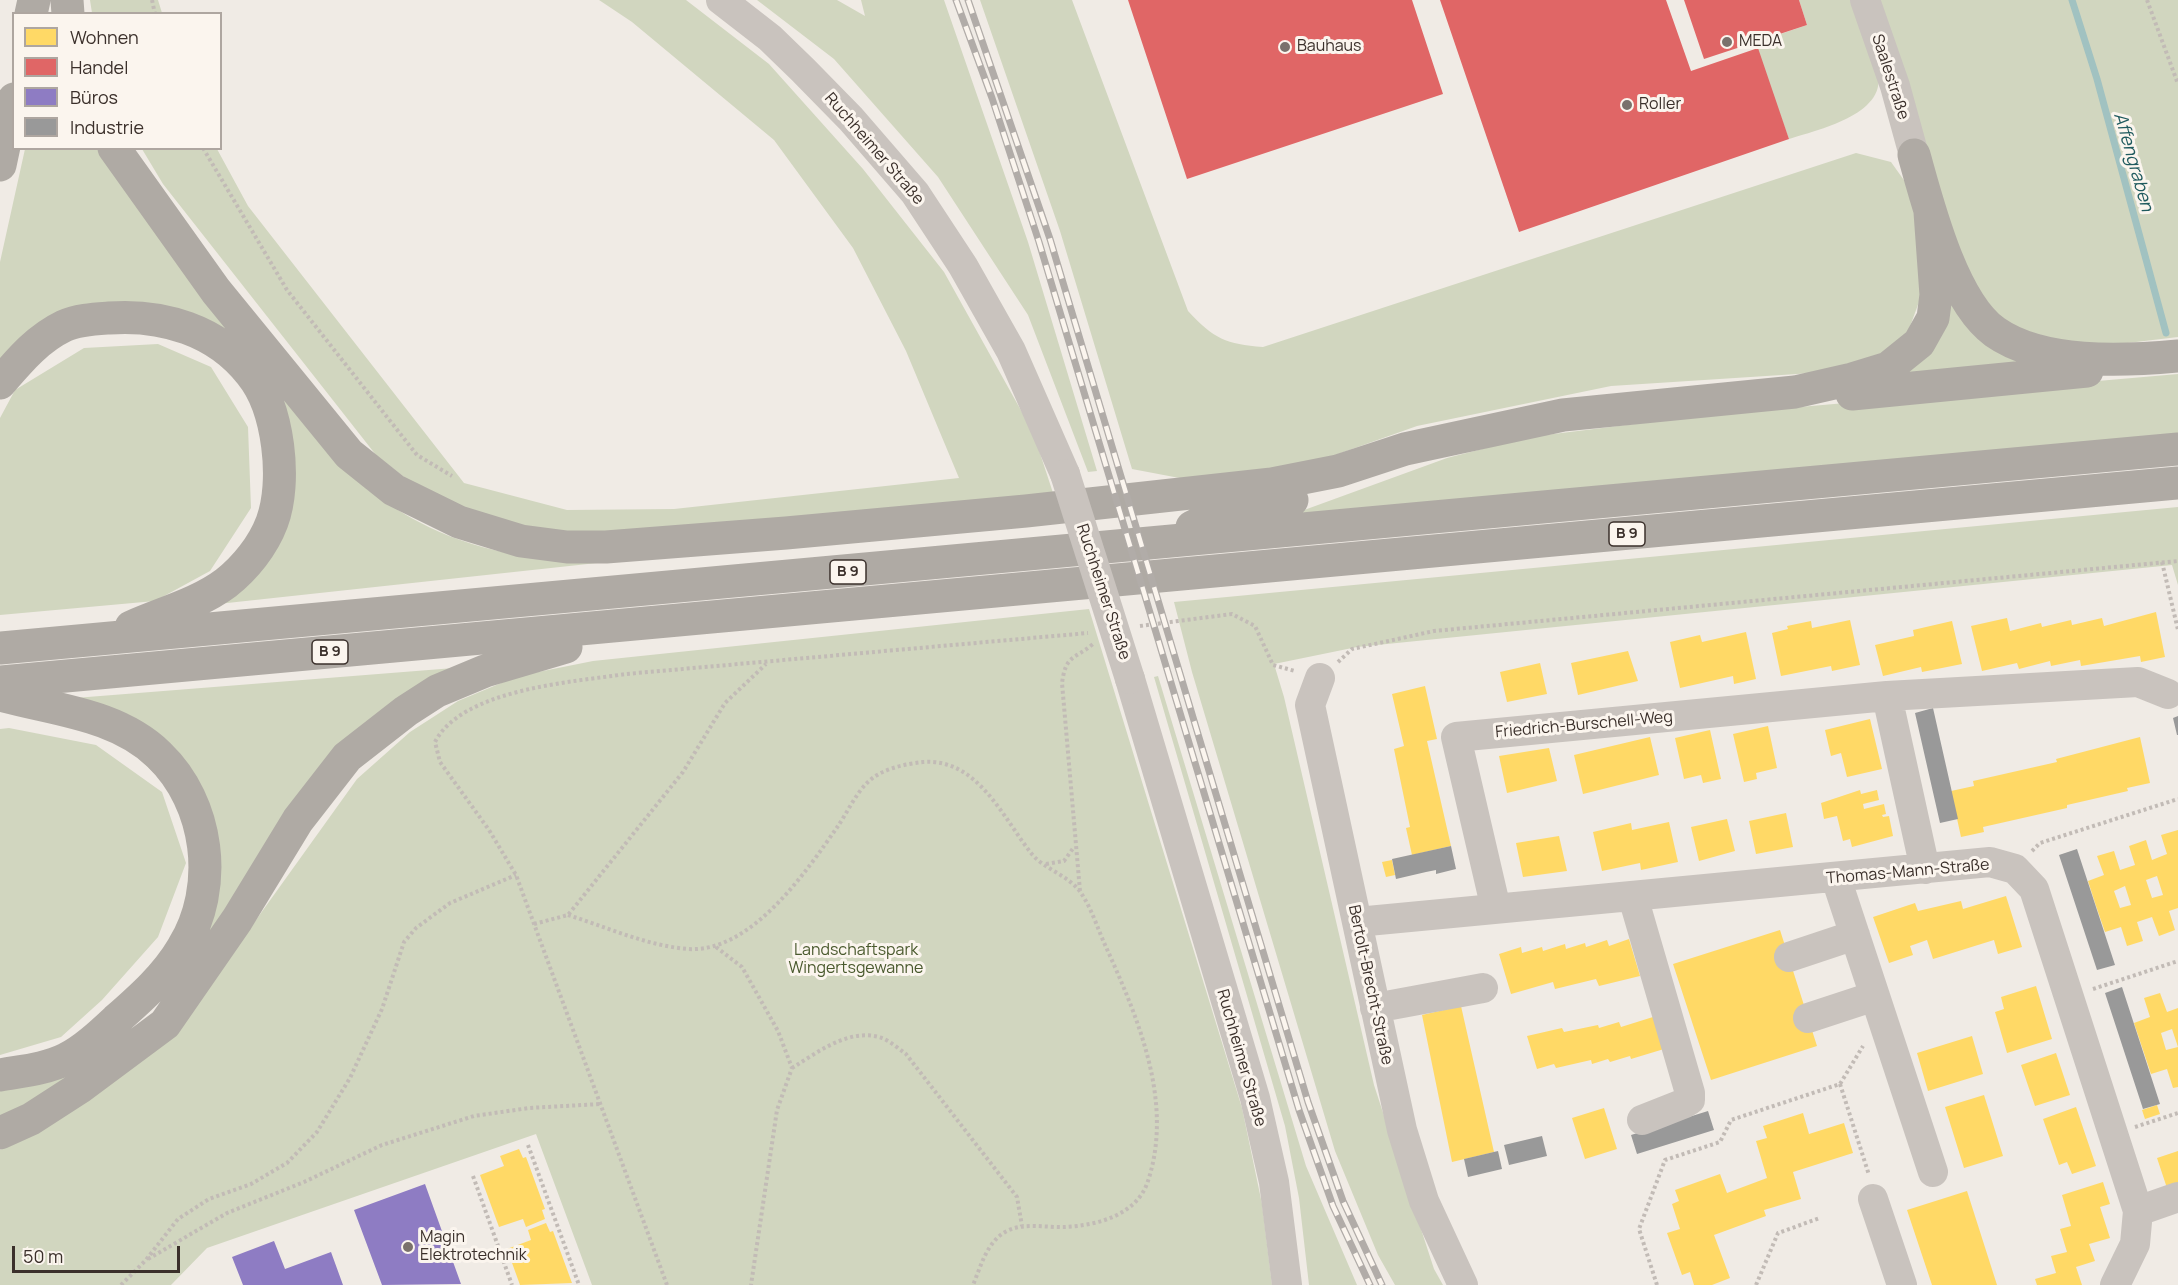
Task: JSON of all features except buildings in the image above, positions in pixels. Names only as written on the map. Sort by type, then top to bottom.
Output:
[{"type":"highway","points":[[0,165],[12,108]]},
{"type":"highway","points":[[115,150],[216,291],[349,454],[394,490],[423,506],[459,522],[521,541],[567,547],[618,546],[1176,496],[1272,484],[1338,471],[1405,449],[1450,440]]},
{"type":"highway","points":[[1914,155],[1930,212],[1958,284],[1974,309],[1995,331],[2040,352],[2067,356],[2170,357]]},
{"type":"highway","points":[[1795,392],[1888,368],[1919,344],[1933,318],[1936,295],[1930,212]]},
{"type":"highway","points":[[0,383],[31,348],[65,325],[96,319],[136,316],[172,322],[225,348],[252,374],[267,404],[277,439],[280,479],[272,521],[255,554],[227,582],[199,601],[168,610],[101,639]]},
{"type":"highway","name":"B 9","points":[[1160,543],[1206,520],[1361,483],[1420,458],[1450,440],[1507,425],[1563,415],[1795,392],[1845,394],[2099,370],[2170,357]]},
{"type":"highway","name":"B 9","points":[[0,648],[2178,449]]},
{"type":"highway","name":"B 9","points":[[0,682],[2178,483]]},
{"type":"highway","points":[[0,1133],[31,1119],[80,1088],[165,1024],[237,920],[298,820],[347,757],[406,711],[437,691],[486,670],[661,623]]},
{"type":"highway","points":[[0,695],[84,715],[123,728],[158,754],[179,777],[192,801],[202,830],[205,870],[199,914],[184,946],[144,996],[99,1036],[66,1059],[32,1070],[0,1075]]},
{"type":"street","name":"Ruchheimer Straße","points":[[721,0],[770,38],[803,70],[915,192],[963,266],[1011,351],[1065,474],[1130,679],[1255,1098],[1274,1182],[1287,1285]]},
{"type":"street","name":"Saalestraße","points":[[1865,0],[1914,155]]},
{"type":"street","name":"Bertolt-Brecht-Straße","points":[[1320,678],[1310,705],[1402,1130],[1424,1201],[1463,1285]]},
{"type":"street","name":"Friedrich-Burschell-Weg","points":[[1496,909],[1456,737],[1887,696],[2138,682],[2168,694]]},
{"type":"street","points":[[1887,696],[1925,869]]},
{"type":"street","name":"Thomas-Mann-Straße","points":[[1357,922],[1990,862],[2015,869]]},
{"type":"street","points":[[2015,869],[2034,889],[2138,1211],[2135,1244],[2115,1285]]},
{"type":"street","points":[[1836,878],[1933,1172]]},
{"type":"street","points":[[1633,897],[1690,1093],[1690,1100],[1685,1103],[1642,1120]]},
{"type":"street","points":[[1789,957],[1855,936]]},
{"type":"street","points":[[1375,1008],[1483,988]]},
{"type":"street","points":[[1808,1018],[1879,1006]]},
{"type":"street","points":[[2138,1211],[2178,1197]]},
{"type":"street","points":[[1873,1200],[1902,1285]]},
{"type":"path","points":[[2147,0],[2178,84]]},
{"type":"path","points":[[204,150],[286,290],[417,455],[452,476]]},
{"type":"path","points":[[1129,628],[1232,614],[1255,626],[1273,665],[1320,678],[1352,649],[1434,631],[2178,561]]},
{"type":"path","points":[[2162,562],[2178,630]]},
{"type":"path","points":[[668,1285],[516,875],[489,830],[440,762],[435,742],[448,724],[465,712],[502,697],[550,685],[626,674],[1094,632]]},
{"type":"path","points":[[973,1285],[986,1252],[1005,1231],[1022,1226],[1067,1227],[1108,1220],[1132,1208],[1148,1184],[1156,1143],[1153,1078],[1135,1012],[1080,891],[1074,847],[1062,683],[1064,666],[1098,639]]},
{"type":"path","points":[[568,915],[682,772],[725,703],[766,663]]},
{"type":"path","points":[[534,924],[568,915],[663,945],[690,949],[717,947],[758,922],[806,874],[868,781],[895,767],[924,762],[946,763],[964,770],[989,795],[1034,857],[1080,891]]},
{"type":"path","points":[[2015,869],[2040,843],[2178,799]]},
{"type":"path","points":[[1046,864],[1064,861],[1074,847]]},
{"type":"path","points":[[121,1285],[145,1261],[178,1219],[209,1199],[251,1184],[287,1163],[317,1132],[350,1078],[382,1009],[404,942],[416,928],[450,903],[516,875]]},
{"type":"path","points":[[717,947],[742,967],[778,1031],[792,1068],[777,1110],[751,1285]]},
{"type":"path","points":[[2070,996],[2178,961]]},
{"type":"path","points":[[1873,1200],[1868,1169],[1840,1084],[1879,1006]]},
{"type":"path","points":[[792,1068],[842,1040],[862,1035],[883,1038],[891,1043],[916,1064],[1017,1197],[1022,1226]]},
{"type":"path","points":[[1657,1285],[1639,1230],[1665,1160],[1720,1142],[1731,1120],[1840,1084]]},
{"type":"path","points":[[145,1261],[227,1213],[303,1182],[382,1145],[474,1116],[529,1108],[600,1104]]},
{"type":"path","points":[[2115,1134],[2178,1113]]},
{"type":"path","points":[[528,1145],[579,1285]]},
{"type":"path","points":[[472,1176],[512,1285]]},
{"type":"path","points":[[1756,1285],[1778,1233],[1820,1218]]},
{"type":"green space","points":[[90,0],[158,0],[162,12],[92,12]]},
{"type":"green space","points":[[599,0],[686,0],[769,64],[863,169],[944,272],[1033,432],[1054,496],[605,533],[541,532],[486,518],[418,488],[376,455],[163,184],[143,150],[218,150],[248,206],[464,483],[567,510],[674,509],[959,478],[906,351],[853,248],[774,140],[632,22]]},
{"type":"green space","points":[[757,0],[837,0],[865,16],[861,0],[944,0],[1028,242],[1097,471],[1088,472],[1028,315],[938,177],[834,59]]},
{"type":"green space","points":[[980,0],[1072,0],[1188,311],[1213,334],[1230,342],[1263,347],[1856,153],[1891,162],[1906,183],[1931,269],[1904,343],[1859,370],[1611,386],[1417,426],[1307,465],[1190,480],[1132,469],[1060,231]]},
{"type":"green space","points":[[1799,0],[1850,0],[1873,55],[1878,74],[1878,88],[1861,110],[1832,125],[1789,139],[1754,43],[1807,25]]},
{"type":"green space","points":[[1877,0],[2178,0],[2178,337],[2077,349],[1991,321],[1958,260]]},
{"type":"green space","points":[[25,150],[99,150],[368,490],[412,518],[461,540],[529,557],[597,563],[218,604],[257,573],[279,411],[154,307],[0,360],[0,262]]},
{"type":"green space","points":[[1950,298],[2043,364],[1904,377]]},
{"type":"green space","points":[[158,344],[211,367],[248,427],[251,508],[210,571],[155,601],[0,615],[0,418],[15,390],[84,348]]},
{"type":"green space","points":[[2178,374],[2178,437],[1285,517],[1447,458],[1529,437],[1708,415]]},
{"type":"green space","points":[[2178,507],[2178,585],[2172,565],[1357,647],[1274,664],[1284,697],[1374,1085],[1434,1269],[1443,1285],[1395,1285],[1378,1255],[1335,1151],[1192,672],[1174,602]]},
{"type":"green space","name":"Landschaftspark Wingertsgewanne","points":[[1089,609],[1242,1108],[1262,1204],[1272,1285],[592,1285],[536,1134],[207,1248],[171,1285],[0,1285],[0,1150],[16,1142],[190,1012],[357,779],[410,732],[458,701],[518,676],[593,661]]},
{"type":"green space","points":[[454,668],[406,699],[188,964],[95,1061],[25,1106],[0,1117],[0,1088],[178,970],[210,826],[75,698]]},
{"type":"green space","points":[[1158,676],[1306,1166],[1357,1285],[1309,1285],[1299,1198],[1285,1126],[1154,677]]},
{"type":"green space","points":[[9,728],[96,745],[162,792],[186,863],[158,937],[102,1000],[61,1037],[0,1055],[0,729]]},
{"type":"waterway","name":"Affengraben","points":[[2072,0],[2097,79],[2166,333]]},
{"type":"railway","points":[[956,0],[992,98],[1039,242],[1299,1110],[1333,1206],[1370,1285]]},
{"type":"railway","points":[[968,0],[1050,239],[1308,1102],[1343,1201],[1382,1285]]},
{"type":"place","name":"MEDA","points":[[1727,42]]},
{"type":"place","name":"Bauhaus","points":[[1285,47]]},
{"type":"place","name":"Roller","points":[[1627,105]]},
{"type":"place","name":"Magin Elektrotechnik","points":[[408,1247]]}]
